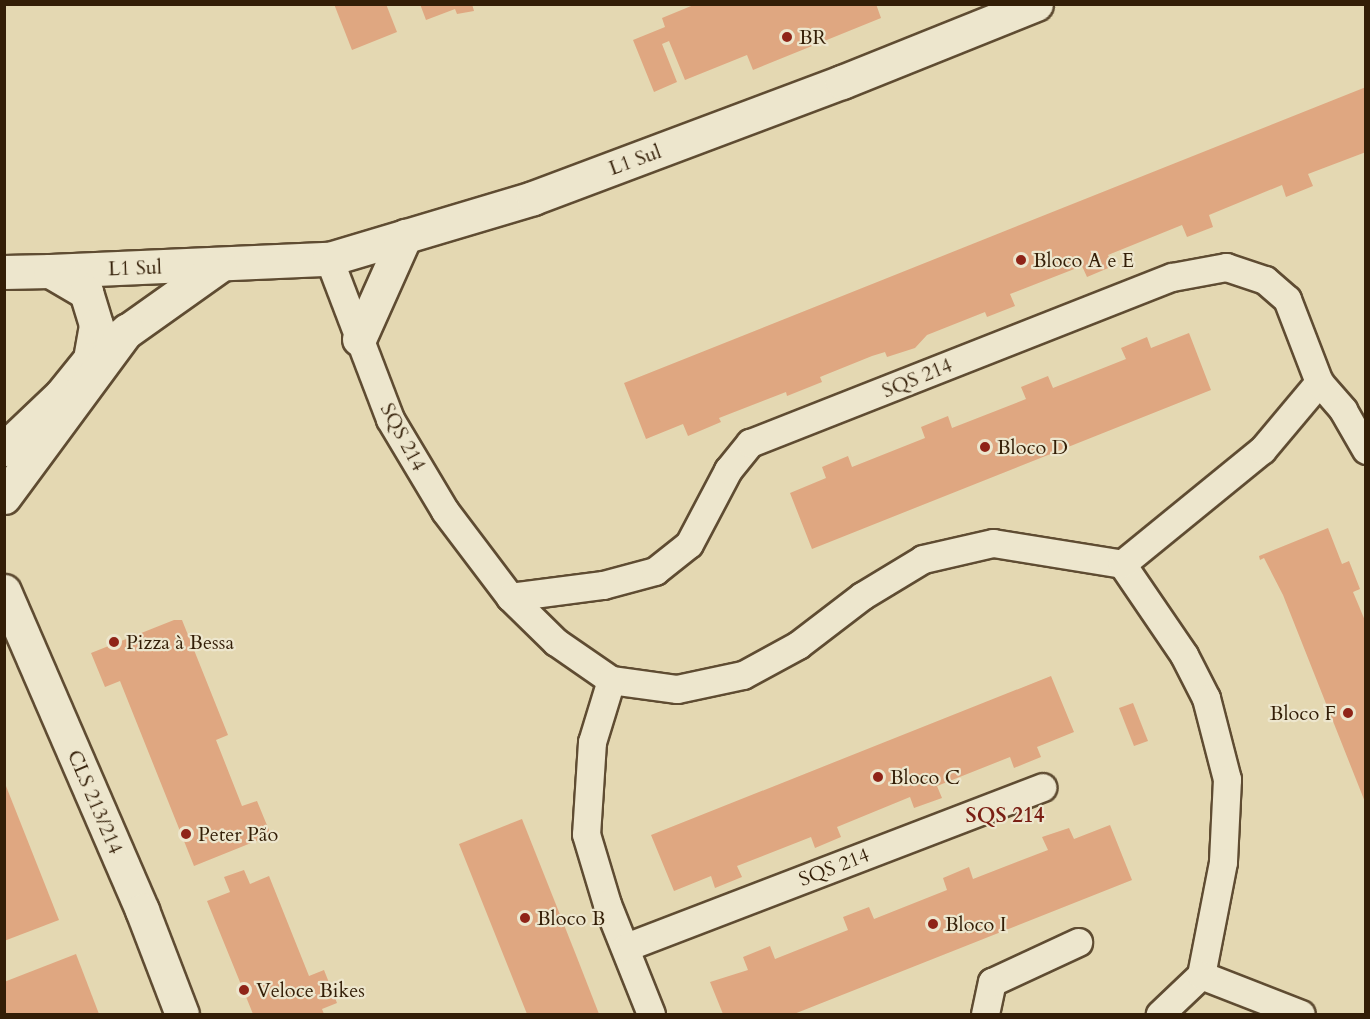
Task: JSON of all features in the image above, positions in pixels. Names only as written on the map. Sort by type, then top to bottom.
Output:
[{"type":"street","name":"L1 Sul","points":[[4,272],[329,259],[533,198],[842,82],[1036,4]]},
{"type":"street","points":[[359,339],[405,236]]},
{"type":"street","name":"SQS 214","points":[[329,259],[390,419],[445,511],[510,597],[556,642],[611,680],[677,689],[743,675],[798,645],[862,596],[923,559],[993,543],[1122,564]]},
{"type":"street","name":"L1 Sul","points":[[90,359],[127,330],[220,265]]},
{"type":"street","name":"SQS 214","points":[[510,597],[603,585],[656,571],[689,544],[728,470],[750,443],[1172,277],[1226,267],[1265,280],[1287,298],[1319,382],[1342,410],[1365,450]]},
{"type":"street","points":[[4,449],[61,396],[90,359],[96,325],[86,292],[50,271]]},
{"type":"street","points":[[4,497],[127,330]]},
{"type":"street","points":[[1160,1014],[1201,975],[1223,862],[1227,779],[1206,698],[1184,655],[1122,564],[1262,450],[1319,382]]},
{"type":"street","name":"CLS 213/214","points":[[4,591],[142,910],[182,1014]]},
{"type":"street","points":[[611,680],[592,742],[586,834],[607,904],[651,1014]]},
{"type":"street","name":"SQS 214","points":[[626,947],[1042,787]]},
{"type":"street","points":[[985,1014],[992,982],[1078,942]]},
{"type":"street","points":[[1201,975],[1301,1014]]},
{"type":"building","points":[[334,4],[386,4],[397,32],[352,50]]},
{"type":"building","points":[[420,4],[472,4],[474,11],[457,14],[455,9],[426,20]]},
{"type":"building","points":[[696,4],[876,4],[881,18],[753,70],[747,55],[685,80],[669,41],[662,44],[677,82],[654,92],[633,40],[665,27],[662,18]]},
{"type":"building","name":"Bloco A e E","points":[[1366,87],[1366,152],[1308,174],[1313,186],[1286,197],[1282,185],[1209,215],[1213,227],[1187,237],[1182,225],[1108,255],[1113,266],[1087,277],[1082,266],[1010,294],[1015,306],[987,317],[985,312],[927,335],[915,348],[887,357],[885,352],[872,356],[820,377],[822,382],[787,396],[786,392],[719,418],[721,422],[688,436],[683,424],[646,439],[624,383]]},
{"type":"building","name":"Bloco D","points":[[1189,333],[1211,390],[812,549],[790,493],[826,478],[822,467],[848,456],[852,467],[925,438],[921,427],[948,416],[952,428],[1026,399],[1021,387],[1048,376],[1053,388],[1126,359],[1121,348],[1147,337],[1151,348]]},
{"type":"building","name":"Bloco F","points":[[1328,528],[1342,564],[1349,561],[1360,589],[1353,592],[1366,623],[1365,802],[1283,595],[1264,558],[1260,560],[1259,556]]},
{"type":"building","points":[[174,620],[182,620],[228,735],[216,740],[242,806],[257,801],[271,835],[194,866],[120,681],[105,687],[91,653]]},
{"type":"building","name":"Bloco C","points":[[1051,676],[1074,732],[1037,747],[1041,757],[1014,768],[1010,757],[937,786],[942,798],[914,808],[910,797],[837,827],[841,837],[815,848],[811,837],[737,866],[742,877],[715,888],[711,876],[674,891],[651,835]]},
{"type":"building","points":[[1133,703],[1148,741],[1134,746],[1119,708]]},
{"type":"building","points":[[4,781],[59,920],[4,941]]},
{"type":"building","name":"Bloco B","points":[[522,819],[599,1014],[527,1014],[459,844]]},
{"type":"building","name":"Bloco I","points":[[1110,825],[1132,880],[794,1014],[723,1014],[710,982],[748,970],[743,957],[770,946],[775,959],[848,930],[843,917],[869,907],[874,919],[947,890],[943,878],[969,867],[973,879],[1048,850],[1042,837],[1069,828],[1074,839]]},
{"type":"building","points":[[244,870],[250,884],[269,876],[309,976],[324,970],[337,1003],[322,1009],[324,1014],[253,1014],[207,901],[230,892],[224,877]]},
{"type":"building","points":[[76,954],[99,1014],[5,1014],[4,982]]},
{"type":"place","name":"BR","points":[[787,37]]},
{"type":"place","name":"Bloco A e E","points":[[1021,260]]},
{"type":"place","name":"Bloco D","points":[[985,447]]},
{"type":"place","name":"Pizza à Bessa","points":[[114,642]]},
{"type":"place","name":"Bloco F","points":[[1348,713]]},
{"type":"place","name":"Bloco C","points":[[878,777]]},
{"type":"place","name":"Peter Pão","points":[[186,834]]},
{"type":"place","name":"Bloco B","points":[[525,918]]},
{"type":"place","name":"Bloco I","points":[[933,924]]},
{"type":"place","name":"Veloce Bikes","points":[[244,990]]},
{"type":"district","name":"SQS 214","points":[[1005,816]]}]
